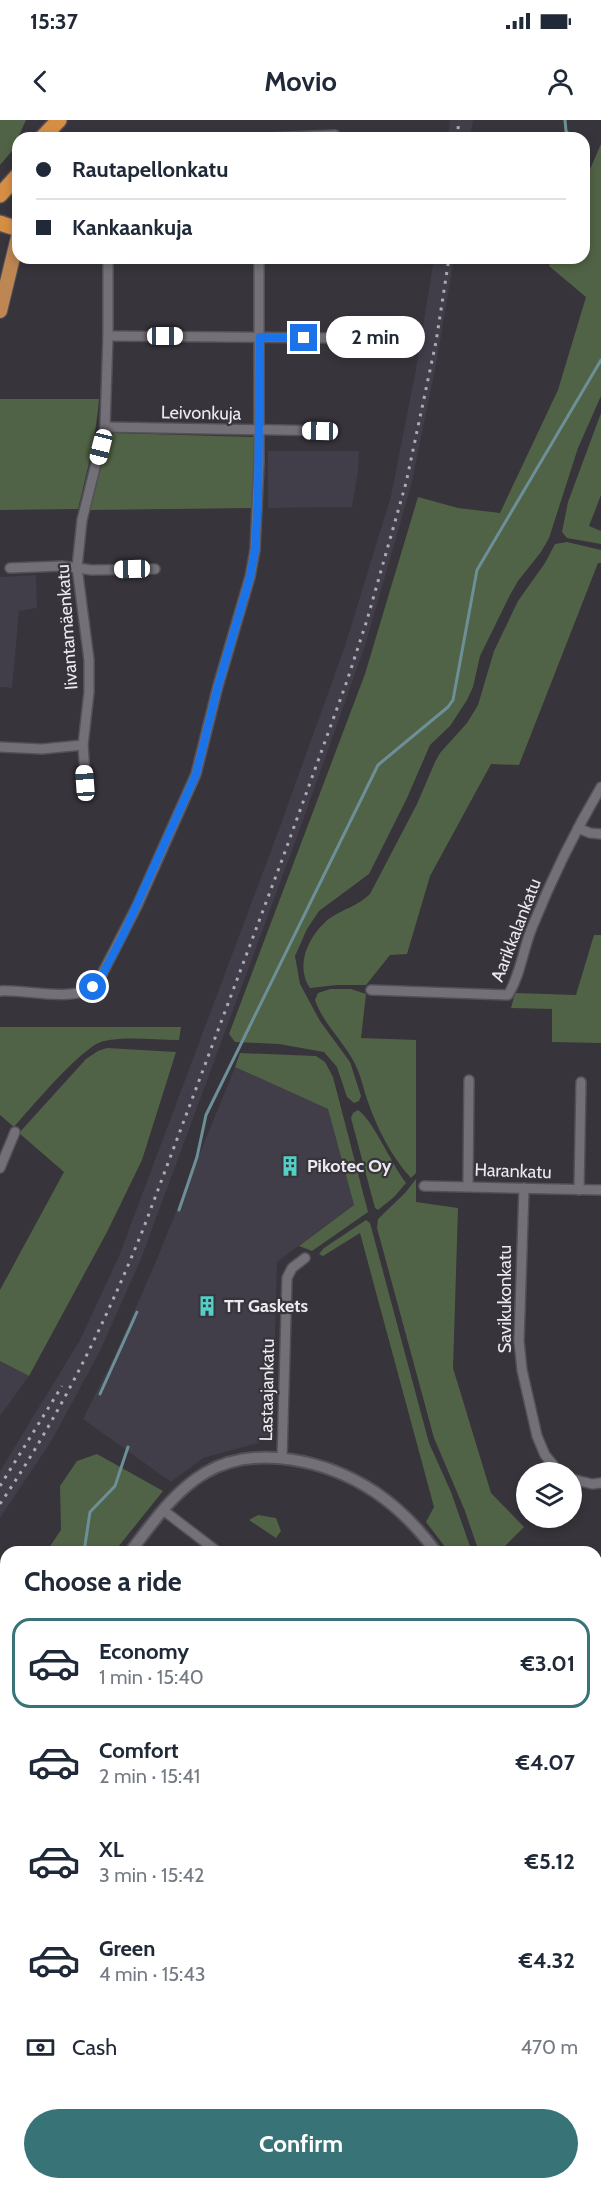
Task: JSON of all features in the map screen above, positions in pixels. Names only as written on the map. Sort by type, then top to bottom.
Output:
[{"type":"highway","points":[[45,132],[59,120]]},
{"type":"highway","points":[[0,195],[12,182]]},
{"type":"main road","points":[[0,311],[12,262]]},
{"type":"street","name":"Iivantamäenkatu","points":[[86,789],[83,745],[89,692],[89,660],[77,567],[82,520],[105,428],[108,264]]},
{"type":"street","points":[[0,991],[68,994],[93,987],[105,971],[137,906],[196,774],[218,686],[250,577],[255,550],[259,430],[260,264]]},
{"type":"street","points":[[108,336],[331,338]]},
{"type":"street","name":"Leivonkuja","points":[[105,428],[333,431]]},
{"type":"street","points":[[10,568],[62,566],[92,570],[155,569]]},
{"type":"street","points":[[0,747],[42,749],[83,745]]},
{"type":"street","name":"Aarikkalankatu","points":[[371,990],[508,995],[514,986],[532,927],[578,828],[601,787]]},
{"type":"street","points":[[578,828],[590,833],[601,834]]},
{"type":"street","points":[[468,1186],[470,1080]]},
{"type":"street","points":[[579,1190],[581,1083]]},
{"type":"street","points":[[0,1167],[15,1132]]},
{"type":"street","name":"Harankatu","points":[[424,1186],[601,1190]]},
{"type":"street","name":"Savikukonkatu","points":[[524,1188],[519,1341],[522,1370],[537,1436],[545,1455],[551,1462]]},
{"type":"street","name":"Lastaajankatu","points":[[282,1458],[286,1278],[292,1268],[305,1258]]},
{"type":"street","points":[[135,1546],[187,1486],[216,1467],[243,1460],[282,1458],[336,1473],[373,1491],[411,1521],[431,1546]]},
{"type":"street","points":[[582,1482],[601,1483]]},
{"type":"street","points":[[164,1510],[210,1546]]},
{"type":"shaded area","points":[[450,120],[473,120],[471,132],[449,132]]},
{"type":"shaded area","points":[[433,264],[453,264],[436,365],[411,486],[365,646],[297,837],[141,1259],[100,1351],[52,1440],[0,1518],[0,1471],[80,1340],[119,1256],[278,832],[345,646],[391,496],[417,364]]},
{"type":"shaded area","points":[[268,451],[359,451],[352,507],[268,508]]},
{"type":"shaded area","points":[[36,575],[37,608],[19,611],[12,688],[0,687],[0,577]]},
{"type":"shaded area","points":[[235,1067],[328,1109],[354,1205],[277,1262],[272,1439],[203,1458],[171,1482],[83,1419],[115,1355],[154,1266]]},
{"type":"shaded area","points":[[0,1361],[29,1376],[0,1416]]},
{"type":"green space","points":[[0,120],[26,120],[21,132],[12,132],[12,151],[0,165]]},
{"type":"green space","points":[[601,144],[601,396],[578,448],[549,538],[510,595],[480,656],[473,687],[467,700],[450,726],[430,745],[407,798],[369,874],[319,911],[307,929],[295,956],[300,984],[320,1021],[350,1062],[361,1096],[359,1101],[354,1103],[347,1097],[337,1067],[324,1052],[279,1044],[235,1042],[229,1034],[365,674],[418,497],[458,508],[500,513],[558,390],[586,297],[549,266],[550,264],[590,264],[590,169]]},
{"type":"green space","points":[[0,399],[99,399],[88,468],[78,509],[0,510]]},
{"type":"green space","points":[[601,413],[601,495],[589,526],[601,531],[601,544],[567,538],[562,532],[568,502]]},
{"type":"green space","points":[[113,433],[253,437],[253,508],[90,510],[108,440]]},
{"type":"green space","points":[[567,542],[601,550],[601,563],[598,563],[519,765],[491,764],[430,876],[407,954],[390,955],[366,985],[310,988],[305,979],[304,960],[306,950],[316,932],[330,918],[361,902],[370,894],[417,804],[440,753],[467,723],[478,705],[494,651],[518,601],[545,563],[555,544]]},
{"type":"green space","points":[[594,935],[601,935],[601,1043],[552,1042],[552,1009],[511,1008],[515,993],[576,995]]},
{"type":"green space","points":[[330,989],[351,989],[366,994],[361,1038],[416,1040],[416,1173],[411,1178],[391,1152],[372,1112],[354,1062],[315,1000],[318,993]]},
{"type":"green space","points":[[0,1027],[181,1027],[179,1040],[122,1039],[104,1041],[95,1045],[57,1079],[14,1127],[0,1115]]},
{"type":"green space","points":[[107,1048],[176,1052],[142,1160],[107,1232],[29,1376],[0,1361],[0,1290],[64,1172],[19,1133],[86,1059]]},
{"type":"green space","points":[[240,1053],[316,1056],[325,1062],[333,1077],[368,1212],[312,1251],[299,1246],[354,1205],[328,1109],[235,1067]]},
{"type":"green space","points":[[358,1110],[370,1123],[406,1183],[378,1210],[375,1208],[351,1118]]},
{"type":"green space","points":[[416,1179],[416,1202],[458,1208],[453,1368],[491,1493],[516,1519],[516,1528],[523,1528],[505,1546],[477,1546],[465,1511],[434,1438],[377,1228],[378,1219]]},
{"type":"green space","points":[[366,1220],[370,1223],[429,1443],[451,1492],[470,1546],[444,1546],[426,1522],[434,1507],[360,1233],[323,1256],[319,1254],[324,1248]]},
{"type":"green space","points":[[97,1454],[163,1491],[119,1546],[50,1546],[61,1530],[60,1486],[77,1461]]},
{"type":"green space","points":[[258,1515],[276,1518],[281,1531],[276,1538],[249,1520]]},
{"type":"waterway","points":[[565,120],[567,132]]},
{"type":"waterway","points":[[179,1210],[197,1157],[206,1115],[378,765],[448,707],[453,700],[477,570],[601,360]]},
{"type":"waterway","points":[[100,1394],[137,1312]]},
{"type":"waterway","points":[[85,1546],[90,1512],[115,1486],[128,1447]]},
{"type":"railway","points":[[458,132],[459,120]]},
{"type":"railway","points":[[0,1504],[22,1471],[80,1369],[129,1264],[282,860],[347,681],[406,483],[436,342],[448,264]]},
{"type":"railway","points":[[0,1486],[62,1386]]},
{"type":"place","name":"Pikotec Oy","points":[[290,1166]]},
{"type":"place","name":"TT Gaskets","points":[[207,1306]]},
{"type":"route","points":[[93,987],[100,979],[123,935],[196,774],[218,686],[250,577],[255,550],[258,498],[260,337],[304,338]]}]
